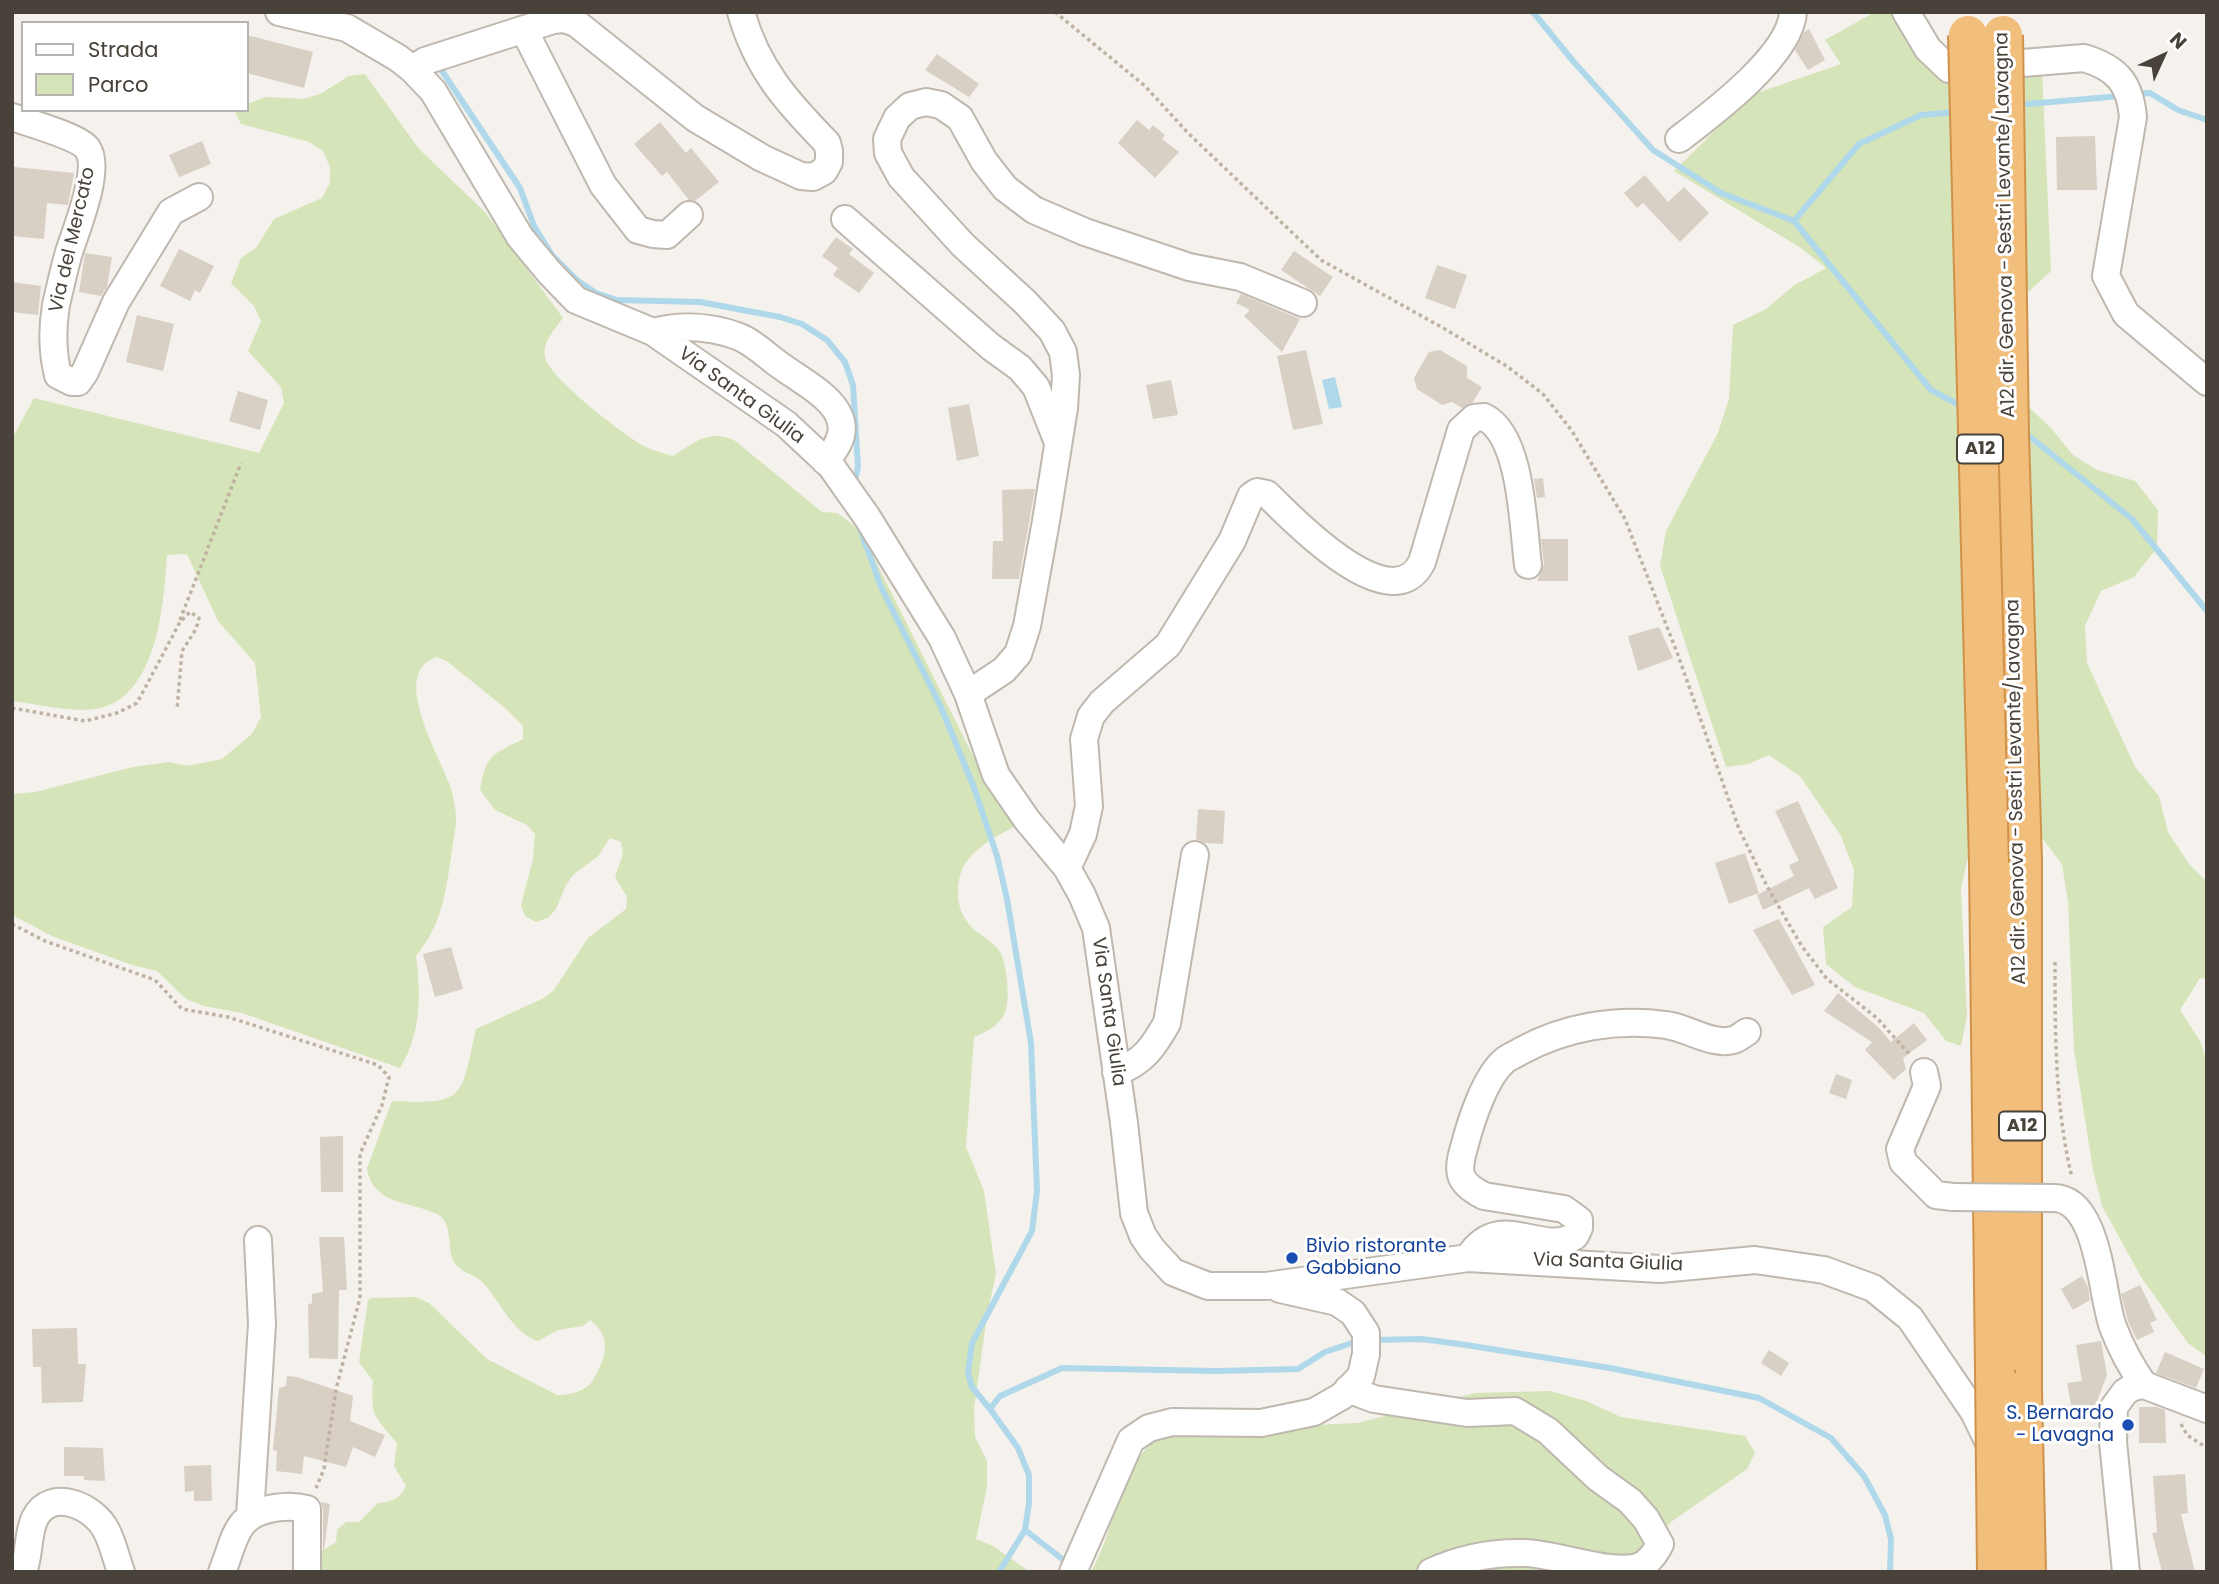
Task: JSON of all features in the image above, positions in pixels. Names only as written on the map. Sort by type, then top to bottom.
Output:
[{"type":"highway","name":"A12 dir. Genova - Sestri Levante/Lavagna","points":[[1986,24],[2008,436],[2005,862],[2009,1381]]},
{"type":"highway","name":"A12","points":[[1997,1572],[2009,1381]]},
{"type":"highway","name":"A12","points":[[2009,1381],[2026,1572]]},
{"type":"street","name":"Via Santa Giulia","points":[[279,12],[347,28],[412,69],[433,91],[520,237],[576,300],[653,332],[786,424],[825,461],[866,517],[942,638],[968,694],[996,775],[1027,820],[1067,869],[1096,928],[1134,1213],[1143,1236],[1173,1272],[1208,1286],[1266,1286],[1468,1258],[1660,1269],[1755,1261],[1824,1270],[1873,1288],[1910,1318],[1974,1412],[2017,1500],[2037,1572]]},
{"type":"street","points":[[412,69],[425,61],[553,20],[564,19],[576,23],[695,118],[762,158],[801,176],[813,177],[824,171],[829,162],[827,144],[773,83],[748,38],[741,12]]},
{"type":"street","points":[[1679,139],[1738,93],[1782,42],[1793,23],[1793,12]]},
{"type":"street","points":[[1906,12],[1928,49],[1949,69],[2084,58],[2107,67],[2125,85],[2132,100],[2133,117],[2106,276],[2126,314],[2207,382]]},
{"type":"street","points":[[524,30],[603,185],[638,230],[667,235],[689,215]]},
{"type":"street","points":[[968,694],[1004,670],[1018,654],[1027,626],[1064,408],[1066,375],[1063,352],[1052,331],[1026,302],[963,246],[901,177],[888,153],[887,139],[897,118],[910,106],[926,102],[941,105],[960,118],[984,161],[1005,188],[1034,210],[1085,232],[1189,267],[1240,277],[1303,303]]},
{"type":"street","name":"Via del Mercato","points":[[12,117],[60,133],[86,147],[92,159],[81,219],[69,252],[56,307],[52,352],[58,375],[72,383],[78,382],[85,372],[116,302],[172,212],[199,197]]},
{"type":"street","points":[[845,219],[991,347],[1020,368],[1036,387],[1058,440]]},
{"type":"street","points":[[653,332],[667,328],[700,327],[739,336],[832,402],[843,430],[838,447],[825,461]]},
{"type":"street","points":[[1067,869],[1083,834],[1089,806],[1084,739],[1091,716],[1102,702],[1168,645],[1232,541],[1251,496],[1257,492],[1266,494],[1308,535],[1350,565],[1376,579],[1394,581],[1411,577],[1422,562],[1461,430],[1474,418],[1484,417],[1499,428],[1511,454],[1528,565]]},
{"type":"street","points":[[1116,1072],[1129,1068],[1142,1059],[1153,1047],[1167,1023],[1195,855]]},
{"type":"street","points":[[1468,1258],[1483,1240],[1492,1236],[1562,1242],[1575,1236],[1579,1228],[1579,1220],[1563,1209],[1483,1196],[1472,1190],[1459,1172],[1468,1132],[1490,1079],[1503,1061],[1570,1030],[1611,1024],[1667,1025],[1716,1040],[1732,1040],[1747,1032]]},
{"type":"street","points":[[1924,1072],[1927,1086],[1900,1149],[1903,1162],[1936,1195],[2061,1198],[2071,1202],[2079,1210],[2095,1245],[2112,1325],[2132,1368],[2144,1385]]},
{"type":"street","points":[[250,1516],[262,1324],[258,1240]]},
{"type":"street","points":[[1073,1572],[1131,1440],[1149,1427],[1172,1422],[1261,1423],[1314,1412],[1342,1395],[1360,1376],[1366,1354],[1366,1333],[1353,1313],[1337,1303],[1266,1286]]},
{"type":"street","points":[[2126,1572],[2113,1442],[2114,1407],[2125,1392],[2144,1385],[2207,1409]]},
{"type":"street","points":[[1348,1389],[1374,1399],[1467,1413],[1515,1411],[1548,1431],[1598,1478],[1630,1501],[1646,1518],[1660,1544],[1656,1553],[1637,1567],[1615,1567],[1527,1553],[1487,1555],[1446,1565],[1431,1572]]},
{"type":"street","points":[[23,1572],[36,1517],[47,1505],[64,1500],[86,1509],[105,1528],[121,1572]]},
{"type":"street","points":[[222,1572],[244,1519],[257,1511],[287,1506],[307,1509],[307,1572]]},
{"type":"path","points":[[12,708],[85,721],[117,713],[137,702],[180,622],[241,463]]},
{"type":"path","points":[[177,710],[182,650],[196,629],[199,618],[190,612],[180,622]]},
{"type":"path","points":[[12,924],[45,942],[155,980],[182,1009],[228,1017],[378,1065],[388,1077],[382,1105],[360,1154],[360,1298],[336,1389],[324,1469],[307,1509]]},
{"type":"path","points":[[2055,962],[2055,1062],[2059,1108],[2079,1210]]},
{"type":"green space","points":[[1875,12],[1892,12],[1916,51],[2042,70],[2051,271],[1989,328],[2022,401],[2050,427],[2073,455],[2097,470],[2135,481],[2158,510],[2157,548],[2134,577],[2101,591],[2085,626],[2087,663],[2135,767],[2159,796],[2168,832],[2189,864],[2207,882],[2207,979],[2200,978],[2180,1010],[2200,1041],[2207,1062],[2207,1357],[2188,1343],[2141,1277],[2102,1206],[2093,1170],[2074,1050],[2068,901],[2062,864],[2039,834],[1972,838],[1961,889],[1967,1016],[1961,1046],[1946,1041],[1924,1013],[1855,987],[1826,964],[1823,927],[1852,907],[1854,870],[1841,836],[1800,776],[1769,755],[1748,764],[1726,767],[1660,566],[1666,531],[1718,433],[1729,399],[1733,325],[1766,309],[1793,286],[1826,268],[1801,248],[1674,171],[1751,95],[1841,64],[1825,40]]},
{"type":"green space","points":[[365,74],[419,149],[485,212],[563,318],[547,341],[545,357],[549,366],[572,391],[632,439],[661,453],[673,456],[695,442],[709,437],[734,440],[822,512],[837,513],[860,530],[972,754],[1017,825],[985,844],[969,859],[959,880],[958,893],[960,909],[966,920],[1000,952],[1005,965],[1008,993],[1004,1015],[998,1023],[974,1037],[966,1147],[984,1191],[996,1274],[987,1315],[974,1409],[975,1437],[987,1461],[987,1487],[976,1539],[993,1546],[1030,1572],[322,1572],[317,1566],[316,1555],[336,1542],[337,1530],[346,1522],[359,1522],[378,1503],[392,1501],[406,1486],[394,1466],[397,1443],[373,1409],[373,1381],[359,1362],[368,1300],[416,1297],[429,1303],[487,1359],[557,1395],[577,1392],[590,1384],[605,1350],[601,1331],[590,1320],[583,1326],[558,1330],[538,1341],[522,1332],[484,1284],[454,1263],[447,1228],[442,1218],[384,1195],[370,1180],[367,1168],[392,1101],[435,1101],[448,1098],[456,1092],[467,1070],[476,1029],[544,998],[554,990],[588,938],[626,909],[627,897],[615,877],[623,854],[621,842],[610,838],[598,856],[573,875],[556,909],[548,918],[536,922],[525,916],[521,905],[533,859],[535,834],[527,825],[495,810],[480,790],[488,762],[497,753],[523,739],[523,726],[448,662],[437,657],[423,665],[417,678],[421,714],[450,787],[456,825],[441,909],[432,933],[416,956],[419,985],[416,1028],[400,1068],[242,1013],[204,1006],[186,999],[157,971],[132,965],[52,936],[12,915],[12,794],[35,792],[133,767],[169,762],[187,766],[222,759],[252,734],[261,717],[255,663],[218,621],[187,554],[167,555],[155,642],[136,683],[122,698],[104,707],[83,710],[12,701],[12,439],[34,398],[259,453],[284,403],[281,387],[248,351],[261,321],[254,306],[231,283],[241,258],[256,248],[274,219],[322,198],[330,183],[330,167],[323,151],[309,142],[241,124],[235,112],[248,112],[248,104],[266,97],[303,99],[320,94],[349,76]]},
{"type":"green space","points":[[1550,1391],[1586,1401],[1621,1417],[1745,1436],[1755,1453],[1747,1469],[1671,1522],[1624,1572],[1091,1572],[1105,1541],[1121,1492],[1136,1461],[1154,1442],[1168,1436],[1181,1431],[1358,1423],[1475,1393]]},
{"type":"water","points":[[1335,377],[1342,407],[1329,409],[1322,380]]},
{"type":"building","points":[[1809,29],[1825,60],[1808,70],[1795,50],[1804,32]]},
{"type":"building","points":[[248,35],[313,52],[304,88],[248,73]]},
{"type":"building","points":[[937,54],[979,84],[969,97],[925,70]]},
{"type":"building","points":[[1137,120],[1149,130],[1153,125],[1165,135],[1162,139],[1179,152],[1155,178],[1118,143]]},
{"type":"building","points":[[660,122],[686,153],[691,148],[719,182],[695,201],[689,200],[667,172],[662,176],[634,144]]},
{"type":"building","points":[[2095,136],[2097,190],[2057,190],[2056,137]]},
{"type":"building","points":[[202,141],[211,164],[179,177],[169,155]]},
{"type":"building","points":[[14,167],[74,173],[68,205],[47,203],[44,239],[12,236]]},
{"type":"building","points":[[1645,175],[1668,202],[1684,187],[1709,213],[1680,242],[1643,203],[1637,208],[1624,193]]},
{"type":"building","points":[[836,237],[853,249],[849,254],[874,273],[859,293],[833,275],[838,268],[822,256]]},
{"type":"building","points":[[179,249],[214,266],[200,293],[195,290],[190,301],[160,286]]},
{"type":"building","points":[[1294,251],[1333,277],[1320,296],[1281,270]]},
{"type":"building","points":[[85,253],[112,257],[107,287],[101,296],[79,292]]},
{"type":"building","points":[[1437,265],[1467,275],[1455,309],[1425,298]]},
{"type":"building","points":[[12,282],[41,286],[38,315],[12,312]]},
{"type":"building","points":[[1241,294],[1300,319],[1282,352],[1244,316],[1250,310],[1236,303]]},
{"type":"building","points":[[137,315],[174,324],[163,371],[126,362]]},
{"type":"building","points":[[1306,350],[1323,424],[1293,430],[1277,356]]},
{"type":"building","points":[[1440,350],[1467,366],[1467,378],[1482,387],[1473,402],[1462,408],[1452,402],[1442,405],[1417,389],[1414,378],[1429,352]]},
{"type":"building","points":[[1171,380],[1178,415],[1153,419],[1146,385]]},
{"type":"building","points":[[238,391],[268,400],[260,430],[229,421]]},
{"type":"building","points":[[969,404],[979,456],[957,461],[948,408]]},
{"type":"building","points":[[1543,478],[1545,497],[1537,498],[1534,479]]},
{"type":"building","points":[[1035,489],[1019,579],[992,579],[993,541],[1003,541],[1002,490]]},
{"type":"building","points":[[1541,539],[1568,539],[1568,581],[1537,581],[1544,564]]},
{"type":"building","points":[[1659,627],[1673,658],[1638,671],[1628,636]]},
{"type":"building","points":[[1798,801],[1838,888],[1815,899],[1809,888],[1763,910],[1757,895],[1794,876],[1789,865],[1799,861],[1775,811]]},
{"type":"building","points":[[1198,809],[1225,811],[1223,844],[1205,843],[1196,839]]},
{"type":"building","points":[[1745,853],[1759,893],[1729,904],[1715,863]]},
{"type":"building","points":[[1779,919],[1815,985],[1792,995],[1753,930]]},
{"type":"building","points":[[451,947],[463,989],[435,997],[423,954]]},
{"type":"building","points":[[1838,993],[1879,1028],[1891,1042],[1914,1023],[1927,1040],[1903,1058],[1906,1069],[1894,1080],[1865,1050],[1872,1042],[1824,1011]]},
{"type":"building","points":[[1836,1074],[1852,1080],[1846,1099],[1829,1093]]},
{"type":"building","points":[[343,1136],[343,1192],[321,1192],[320,1137]]},
{"type":"building","points":[[319,1237],[344,1237],[347,1290],[339,1290],[338,1359],[309,1358],[308,1305],[312,1303],[312,1294],[323,1292]]},
{"type":"building","points":[[2082,1276],[2088,1287],[2090,1300],[2073,1310],[2061,1289]]},
{"type":"building","points":[[2140,1285],[2157,1320],[2150,1323],[2154,1332],[2137,1340],[2128,1321],[2121,1294]]},
{"type":"building","points":[[77,1328],[78,1364],[86,1364],[83,1402],[42,1403],[41,1367],[33,1367],[32,1329]]},
{"type":"building","points":[[2101,1341],[2107,1375],[2093,1412],[2073,1415],[2067,1383],[2082,1381],[2076,1345]]},
{"type":"building","points":[[1769,1350],[1789,1363],[1781,1376],[1761,1363]]},
{"type":"building","points":[[2165,1352],[2204,1369],[2196,1388],[2156,1373]]},
{"type":"building","points":[[287,1376],[353,1396],[350,1421],[385,1435],[375,1457],[353,1447],[346,1467],[304,1456],[302,1474],[276,1471],[277,1451],[273,1450],[279,1388],[286,1386]]},
{"type":"building","points":[[2139,1407],[2165,1410],[2166,1443],[2139,1443]]},
{"type":"building","points":[[64,1447],[103,1448],[105,1481],[84,1480],[84,1476],[64,1476]]},
{"type":"building","points":[[211,1465],[212,1501],[194,1501],[194,1491],[185,1492],[184,1466]]},
{"type":"building","points":[[2185,1474],[2188,1513],[2181,1514],[2195,1572],[2162,1572],[2152,1533],[2157,1532],[2153,1476]]},
{"type":"building","points":[[321,1502],[330,1504],[323,1558],[323,1509]]},
{"type":"waterway","points":[[1533,12],[1653,150],[1721,193],[1794,221],[1931,390],[1965,408]]},
{"type":"waterway","points":[[438,65],[520,188],[534,226],[552,255],[578,281],[596,293],[617,300],[700,302],[780,317],[802,324],[827,340],[845,362],[853,385],[858,467],[854,485]]},
{"type":"waterway","points":[[2135,94],[2150,93],[2178,110],[2207,120]]},
{"type":"waterway","points":[[2016,105],[2121,96]]},
{"type":"waterway","points":[[1794,221],[1859,144],[1921,115],[1957,112]]},
{"type":"waterway","points":[[2024,432],[2132,519],[2207,611]]},
{"type":"waterway","points":[[859,526],[881,587],[940,705],[973,785],[997,856],[1007,899],[1031,1043],[1037,1191],[1032,1231],[972,1343],[968,1373],[972,1387],[1018,1448],[1029,1475],[1025,1530],[999,1572]]},
{"type":"waterway","points":[[1372,1340],[1422,1339],[1466,1345],[1610,1368],[1759,1398],[1831,1438],[1864,1476],[1885,1515],[1891,1539],[1890,1572]]},
{"type":"waterway","points":[[990,1409],[1000,1396],[1062,1368],[1217,1371],[1298,1369],[1325,1352],[1361,1340]]},
{"type":"waterway","points":[[1025,1530],[1070,1565]]},
{"type":"place","name":"Bivio ristorante Gabbiano","points":[[1292,1258]]},
{"type":"place","name":"S. Bernardo - Lavagna","points":[[2128,1425]]}]
